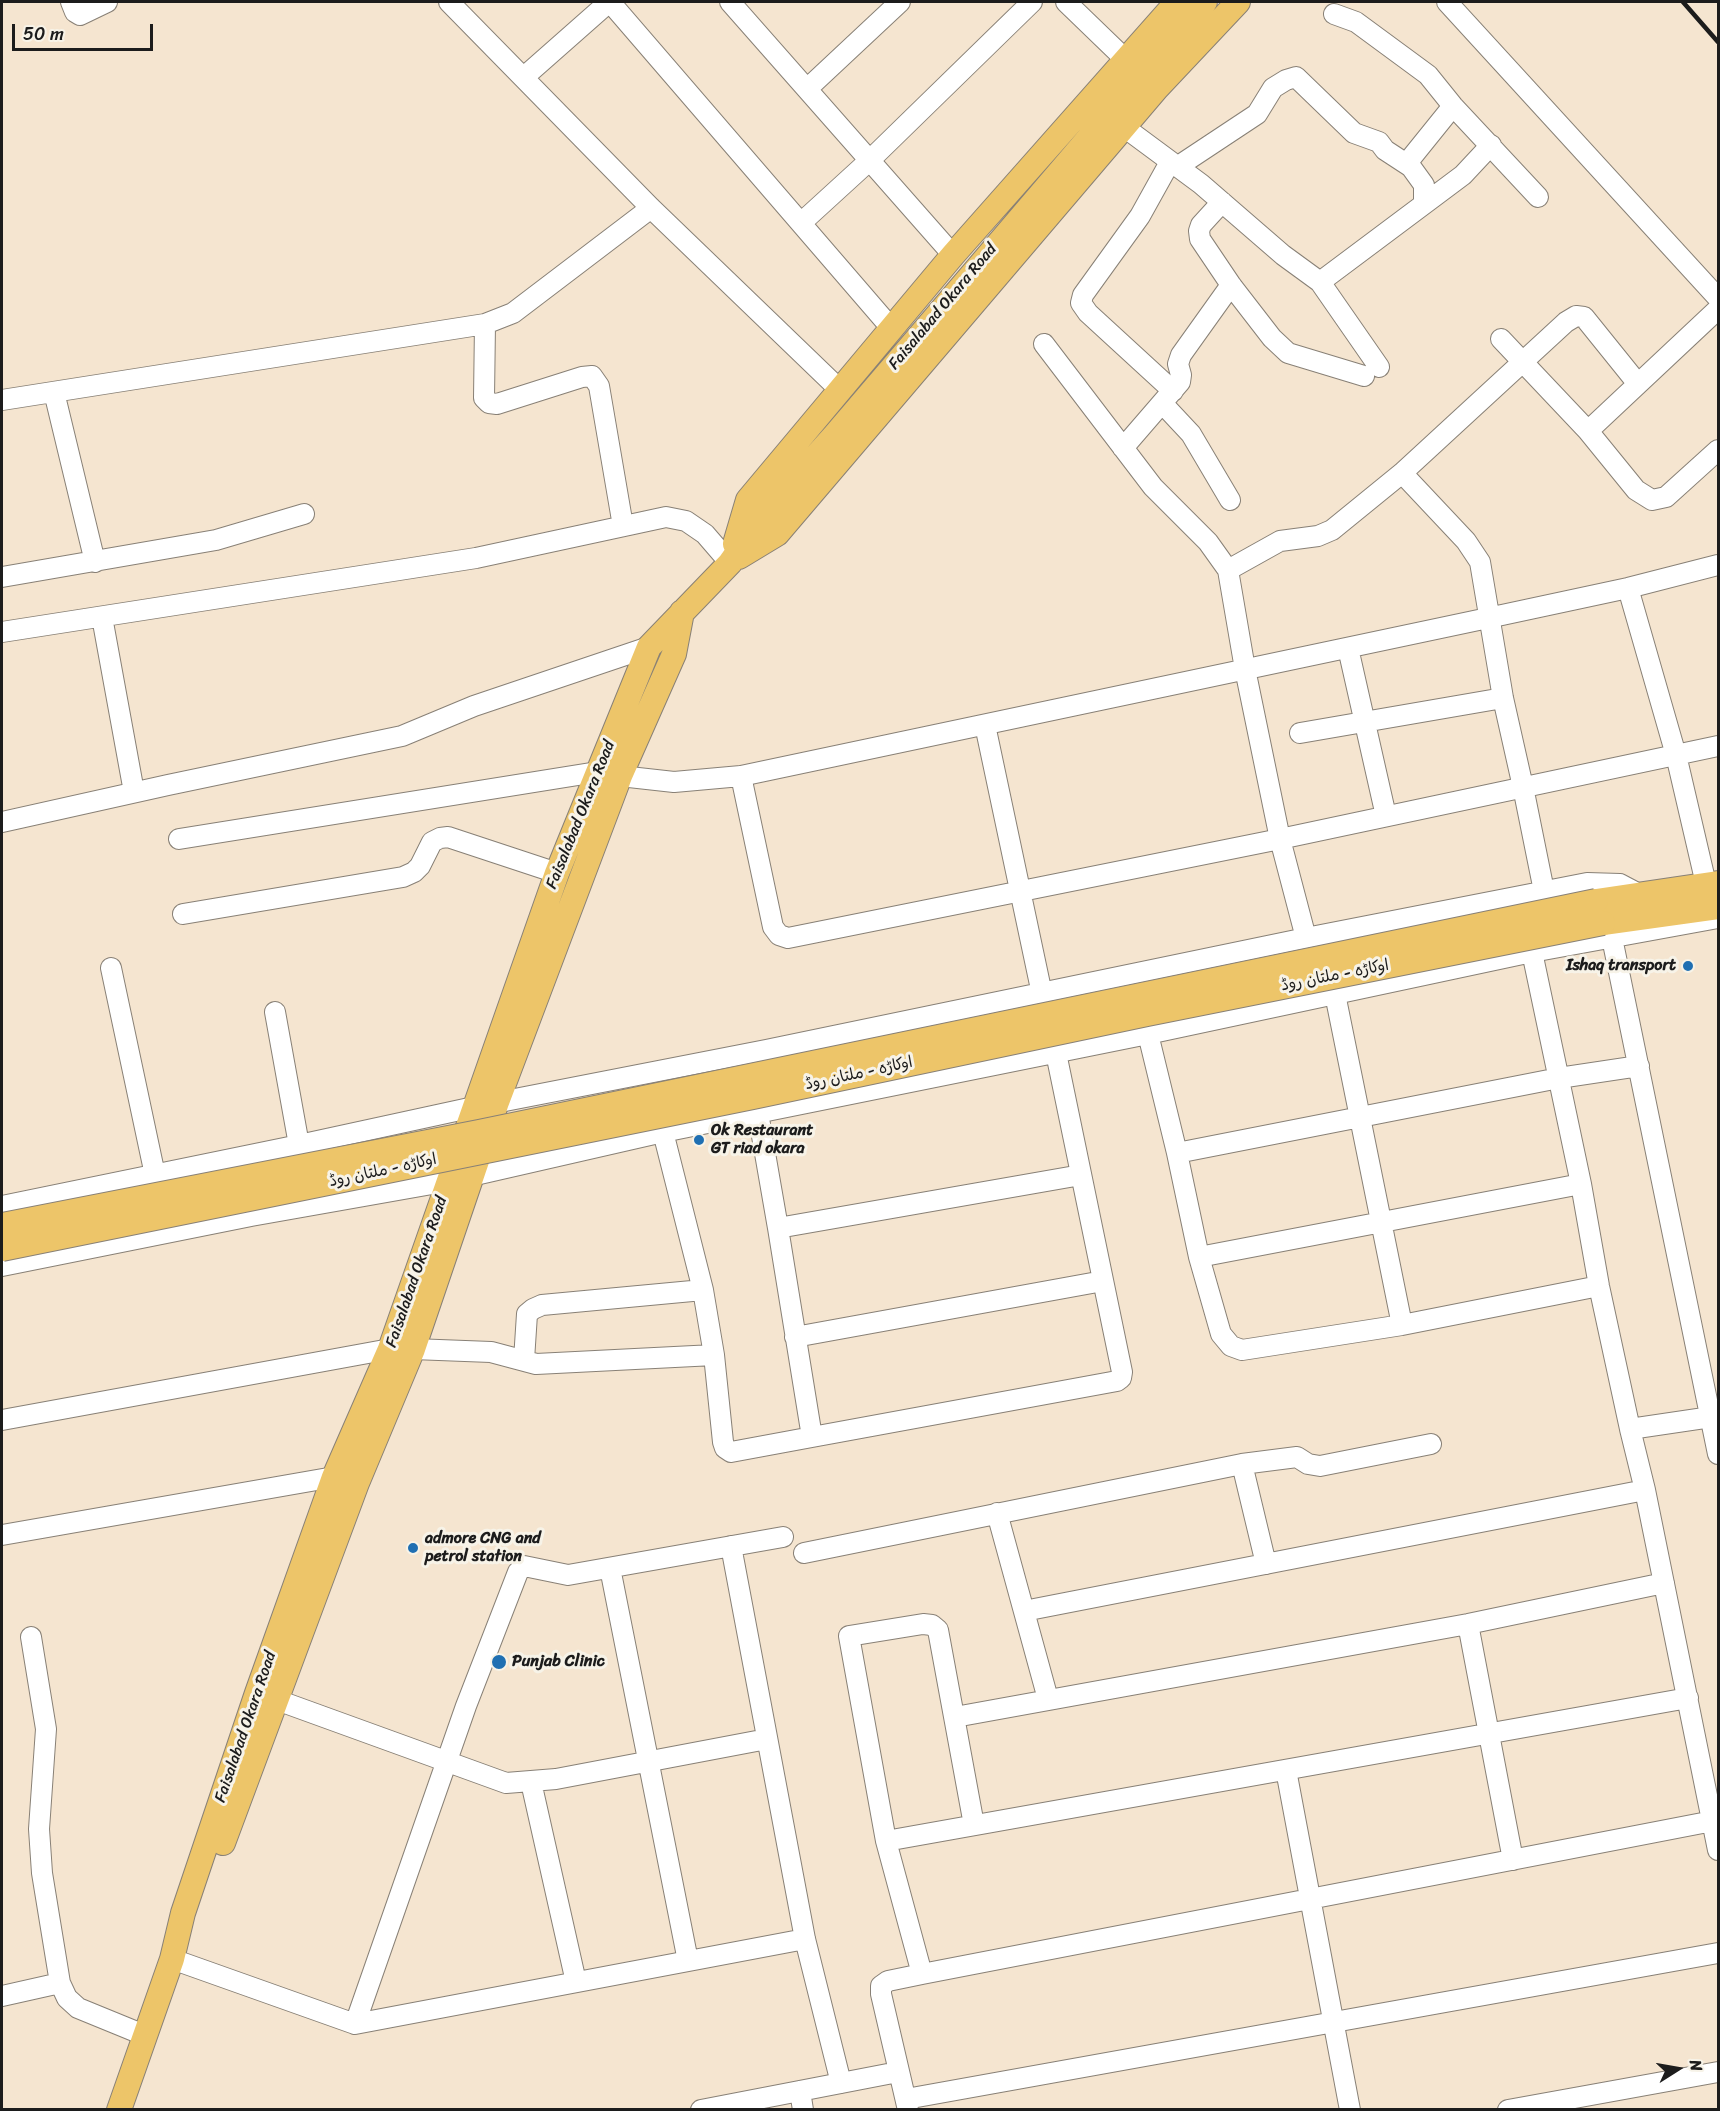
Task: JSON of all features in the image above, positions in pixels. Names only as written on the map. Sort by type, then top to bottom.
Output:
[{"type":"main road","points":[[730,563],[748,500],[953,255],[1177,2]]},
{"type":"main road","name":"Faisalabad Okara Road","points":[[174,1952],[195,1916],[277,1700],[357,1483],[460,1179],[497,1102],[649,647],[730,563],[766,512],[834,436],[1205,2]]},
{"type":"main road","points":[[730,563],[777,534],[1124,127],[1238,2]]},
{"type":"main road","name":"Faisalabad Okara Road","points":[[460,1179],[474,1107],[557,873],[674,654],[682,612]]},
{"type":"main road","name":"اوکاڑہ - ملتان روڈ","points":[[2,1249],[753,1097],[1603,921],[1639,894],[1712,883]]},
{"type":"main road","name":"اوکاڑہ - ملتان روڈ","points":[[2,1225],[479,1132],[1603,921],[1719,907]]},
{"type":"main road","name":"Faisalabad Okara Road","points":[[119,2109],[174,1952],[183,1913],[253,1704],[334,1477],[402,1349]]},
{"type":"street","points":[[71,2],[75,12],[80,15],[107,2]]},
{"type":"street","points":[[449,2],[651,208],[840,390]]},
{"type":"street","points":[[524,77],[609,2],[892,329]]},
{"type":"street","points":[[807,89],[900,2]]},
{"type":"street","points":[[801,223],[870,160],[1032,2]]},
{"type":"street","points":[[1066,2],[1126,60]]},
{"type":"street","points":[[1447,2],[1719,298]]},
{"type":"street","points":[[741,5],[807,89],[953,255]]},
{"type":"street","points":[[1334,14],[1356,22],[1428,75],[1453,106],[1538,197]]},
{"type":"street","points":[[1230,500],[1168,397],[1088,313],[1082,303],[1083,295],[1174,164],[1257,114],[1273,88],[1296,77],[1354,133],[1379,142],[1396,158],[1407,163],[1424,184],[1424,203]]},
{"type":"street","points":[[1407,163],[1453,106]]},
{"type":"street","points":[[1124,127],[1174,164],[1222,202],[1283,255],[1320,282],[1371,372],[1288,353],[1272,339],[1200,239],[1201,225],[1222,202]]},
{"type":"street","points":[[1320,282],[1463,175],[1491,145]]},
{"type":"street","points":[[2,400],[485,324],[513,313],[651,208]]},
{"type":"street","points":[[1123,448],[1180,382],[1178,364],[1181,355],[1231,285]]},
{"type":"street","points":[[1588,431],[1719,309]]},
{"type":"street","points":[[1228,570],[1280,541],[1318,536],[1332,530],[1402,473],[1566,322],[1576,316],[1584,317],[1638,384]]},
{"type":"street","points":[[485,324],[484,398],[489,403],[497,404],[582,376],[592,376],[599,386],[623,526]]},
{"type":"street","points":[[1502,339],[1588,431],[1636,490],[1652,500],[1666,497],[1719,450]]},
{"type":"street","points":[[1044,344],[1153,487],[1208,543],[1228,570],[1245,669],[1280,839],[1306,938]]},
{"type":"street","points":[[54,392],[95,562]]},
{"type":"street","points":[[1402,473],[1466,541],[1480,562],[1503,698],[1524,786],[1544,891]]},
{"type":"street","points":[[2,578],[216,540],[304,514]]},
{"type":"street","points":[[2,632],[476,558],[666,517],[686,521],[705,534],[730,563]]},
{"type":"street","points":[[179,839],[608,774],[674,782],[741,776],[1628,588],[1719,566]]},
{"type":"street","points":[[1628,588],[1712,883]]},
{"type":"street","points":[[102,616],[134,792]]},
{"type":"street","points":[[2,822],[402,736],[474,706],[649,647]]},
{"type":"street","points":[[1348,648],[1386,816]]},
{"type":"street","points":[[1300,733],[1503,698]]},
{"type":"street","points":[[985,724],[1042,994]]},
{"type":"street","points":[[741,776],[773,927],[779,935],[788,938],[1280,839],[1719,746]]},
{"type":"street","points":[[183,915],[403,877],[420,866],[432,842],[448,837],[557,873]]},
{"type":"street","points":[[2,1206],[299,1146],[497,1102],[766,1050],[1544,891],[1598,882],[1620,884],[1639,894]]},
{"type":"street","points":[[2,1266],[251,1216],[460,1179],[663,1132],[1148,1034],[1532,952],[1603,921],[1719,918]]},
{"type":"street","points":[[1603,921],[1639,1066],[1715,1417],[1719,1454]]},
{"type":"street","points":[[1532,952],[1581,1184],[1599,1286],[1716,1821],[1719,1851]]},
{"type":"street","points":[[111,968],[155,1175]]},
{"type":"street","points":[[1335,994],[1402,1325]]},
{"type":"street","points":[[275,1012],[299,1146]]},
{"type":"street","points":[[1148,1034],[1199,1257],[1221,1335],[1231,1346],[1242,1350],[1402,1325],[1599,1286]]},
{"type":"street","points":[[663,1132],[703,1290],[714,1355],[724,1448],[731,1452],[1117,1381],[1121,1378],[1122,1372],[1056,1053]]},
{"type":"street","points":[[1177,1153],[1558,1078],[1639,1066]]},
{"type":"street","points":[[758,1113],[812,1437]]},
{"type":"street","points":[[778,1228],[1081,1175]]},
{"type":"street","points":[[1199,1257],[1581,1184]]},
{"type":"street","points":[[795,1337],[1103,1281]]},
{"type":"street","points":[[524,1360],[527,1314],[542,1305],[703,1290]]},
{"type":"street","points":[[2,1420],[402,1349],[491,1352],[536,1364],[714,1355]]},
{"type":"street","points":[[1630,1429],[1715,1417]]},
{"type":"street","points":[[804,1553],[1242,1464],[1297,1457],[1308,1464],[1320,1466],[1431,1444]]},
{"type":"street","points":[[1242,1464],[1266,1564]]},
{"type":"street","points":[[2,1535],[334,1477]]},
{"type":"street","points":[[1024,1611],[1645,1490]]},
{"type":"street","points":[[997,1513],[1048,1699]]},
{"type":"street","points":[[355,2024],[446,1762],[518,1572],[524,1566],[567,1575],[783,1538]]},
{"type":"street","points":[[730,1546],[805,1939],[841,2083]]},
{"type":"street","points":[[610,1568],[688,1961]]},
{"type":"street","points":[[955,1717],[1468,1624],[1664,1583]]},
{"type":"street","points":[[922,1974],[886,1841],[849,1636],[923,1624],[932,1625],[938,1630],[974,1825]]},
{"type":"street","points":[[1468,1624],[1513,1860]]},
{"type":"street","points":[[31,1637],[46,1729],[39,1829],[42,1873],[60,1983],[67,1998],[78,2008],[144,2035]]},
{"type":"street","points":[[886,1841],[1688,1698]]},
{"type":"street","points":[[277,1700],[506,1783],[531,1782],[767,1739]]},
{"type":"street","points":[[1286,1770],[1350,2109]]},
{"type":"street","points":[[531,1782],[576,1982]]},
{"type":"street","points":[[1716,1821],[888,1981],[881,1986],[881,1994],[907,2104],[1719,1953]]},
{"type":"street","points":[[174,1952],[355,2024],[805,1939]]},
{"type":"street","points":[[2,1996],[60,1983]]},
{"type":"street","points":[[701,2109],[802,2100],[841,2083],[898,2072]]},
{"type":"street","points":[[1508,2109],[1719,2072]]},
{"type":"railway","points":[[1683,2],[1718,42]]},
{"type":"place","name":"Ishaq transport","points":[[1688,966]]},
{"type":"place","name":"Ok Restaurant GT riad okara","points":[[699,1140]]},
{"type":"place","name":"admore CNG and petrol station","points":[[413,1548]]},
{"type":"place","name":"Punjab Clinic","points":[[499,1662]]}]
